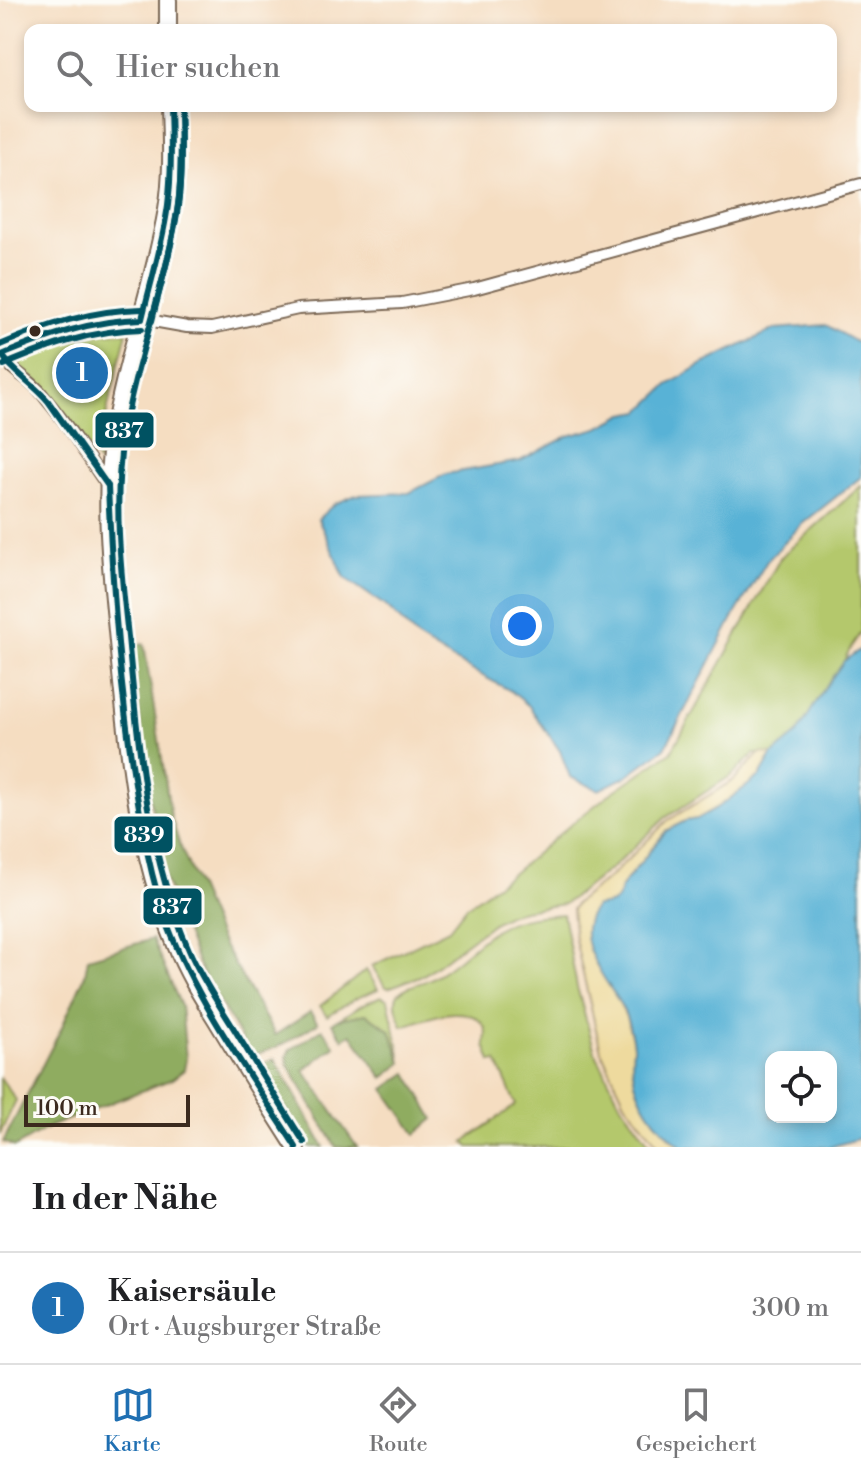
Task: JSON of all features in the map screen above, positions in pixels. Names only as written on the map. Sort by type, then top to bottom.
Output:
[{"type":"main road","points":[[168,0],[168,24]]},
{"type":"main road","points":[[170,112],[168,205],[118,408],[108,486],[110,550],[125,715],[141,825],[154,882],[176,947],[243,1064],[296,1147]]},
{"type":"street","points":[[108,486],[41,393],[1,356],[50,335],[108,321],[142,319],[212,328],[298,309],[402,303],[474,289],[861,184]]},
{"type":"green space","points":[[127,332],[108,406],[99,463],[46,389],[9,358],[84,334]]},
{"type":"green space","points":[[861,486],[861,632],[797,734],[773,754],[754,754],[732,775],[665,818],[614,866],[564,904],[508,915],[425,974],[388,988],[384,985],[372,966],[449,929],[467,906],[513,873],[607,796],[671,752],[781,557]]},
{"type":"green space","points":[[130,644],[144,644],[171,817],[220,939],[275,1035],[310,1012],[318,1023],[283,1044],[252,1057],[199,967],[165,879],[150,798]]},
{"type":"green space","points":[[563,914],[577,987],[595,1052],[620,1103],[652,1147],[469,1147],[464,1142],[516,1105],[497,1061],[491,1062],[485,1044],[485,1028],[477,1018],[457,1013],[402,1026],[396,1007],[397,996],[439,974],[504,925]]},
{"type":"green space","points":[[152,939],[181,1006],[186,1059],[184,1070],[172,1079],[51,1126],[15,1147],[3,1142],[61,1029],[85,975],[88,958]]},
{"type":"green space","points":[[366,970],[378,989],[327,1016],[320,1006]]},
{"type":"green space","points":[[381,996],[388,1000],[402,1063],[389,1029],[366,1014],[339,1019]]},
{"type":"green space","points":[[366,1014],[390,1030],[402,1063],[383,1078],[351,1034],[343,1039],[332,1023]]},
{"type":"green space","points":[[322,1029],[335,1046],[304,1070],[357,1147],[336,1147],[288,1065],[290,1050]]},
{"type":"green space","points":[[275,1059],[324,1147],[310,1147],[259,1066]]},
{"type":"green space","points":[[407,1073],[434,1119],[416,1134],[384,1089]]},
{"type":"green space","points":[[0,1077],[16,1100],[0,1134]]},
{"type":"sand","points":[[760,753],[773,754],[760,776],[720,806],[666,831],[621,887],[619,898],[613,904],[615,993],[633,1042],[633,1071],[669,1137],[682,1147],[660,1147],[625,1102],[601,1051],[575,939],[572,909],[667,821],[734,780]]},
{"type":"water","points":[[826,325],[861,345],[861,477],[802,524],[767,561],[734,616],[665,748],[625,777],[599,790],[570,777],[560,751],[529,706],[511,691],[419,639],[387,607],[345,578],[318,519],[334,504],[356,495],[409,493],[446,474],[520,461],[568,436],[598,428],[624,414],[641,411],[668,385],[775,329]]},
{"type":"water","points":[[861,649],[861,1138],[830,1147],[682,1147],[657,1123],[639,1093],[632,1068],[633,1046],[626,1016],[588,947],[588,919],[596,906],[616,900],[621,887],[666,831],[720,806],[760,776],[773,754],[797,734],[844,661]]},
{"type":"transit line","name":"839","points":[[142,319],[168,205],[170,112]]},
{"type":"transit line","points":[[152,321],[178,206],[180,112]]},
{"type":"transit line","name":"837","points":[[180,112],[181,174],[174,228],[129,407],[120,463],[118,513],[121,562],[140,757],[153,836],[174,913],[189,950],[208,988],[304,1142]]},
{"type":"transit line","name":"837","points":[[0,345],[69,320],[105,312],[142,309]]},
{"type":"transit line","name":"839","points":[[2,355],[70,330],[106,322],[142,319]]},
{"type":"transit line","points":[[4,365],[71,340],[106,332],[142,329]]},
{"type":"transit line","name":"839","points":[[2,355],[48,401],[108,486]]},
{"type":"transit line","name":"839","points":[[108,486],[124,705],[140,815],[156,890],[168,926],[194,983],[226,1039],[296,1147]]},
{"type":"place","name":"Kaisersäule","points":[[82,373]]}]
